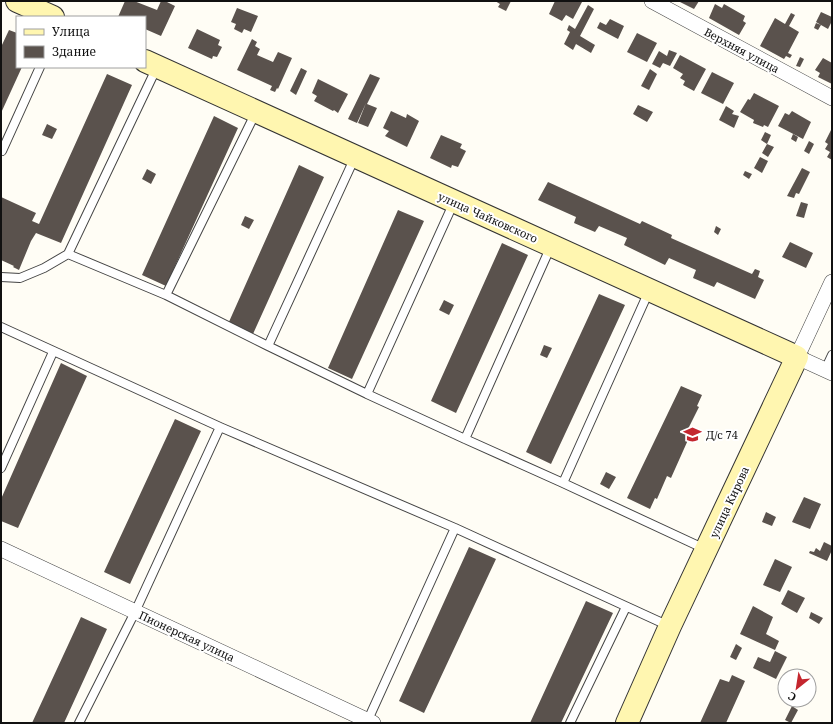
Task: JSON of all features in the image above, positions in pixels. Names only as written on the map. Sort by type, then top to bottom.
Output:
[{"type":"main road","points":[[17,1],[51,16]]},
{"type":"main road","name":"улица Чайковского","points":[[151,64],[798,357]]},
{"type":"main road","name":"улица Кирова","points":[[627,723],[670,626],[798,357]]},
{"type":"street","name":"Верхняя улица","points":[[652,1],[832,98]]},
{"type":"street","name":"улица Кирова","points":[[798,357],[832,282]]},
{"type":"street","name":"улица Чайковского","points":[[798,357],[829,372]]},
{"type":"street","name":"Пионерская улица","points":[[1,549],[369,722]]},
{"type":"lane","points":[[1,277],[20,278],[44,268],[68,254],[151,64]]},
{"type":"lane","points":[[2,151],[40,68]]},
{"type":"lane","points":[[166,295],[256,111]]},
{"type":"lane","points":[[268,346],[355,156]]},
{"type":"lane","points":[[367,394],[454,201]]},
{"type":"lane","points":[[465,439],[552,246]]},
{"type":"lane","points":[[68,254],[166,295],[367,394],[706,549]]},
{"type":"lane","points":[[562,484],[649,290]]},
{"type":"lane","points":[[1,327],[220,427],[455,528],[670,626]]},
{"type":"lane","points":[[1,468],[53,352]]},
{"type":"lane","points":[[829,372],[832,355]]},
{"type":"lane","points":[[79,723],[135,612],[220,427]]},
{"type":"lane","points":[[369,722],[455,528]]},
{"type":"lane","points":[[570,723],[626,607]]},
{"type":"building","points":[[125,1],[134,1],[157,10],[161,1],[165,1],[175,6],[161,36],[146,29],[146,16],[118,16]]},
{"type":"building","points":[[495,1],[511,1],[506,11],[498,7],[500,4]]},
{"type":"building","points":[[555,1],[582,2],[573,19],[566,15],[562,21],[549,14]]},
{"type":"building","points":[[678,1],[699,1],[694,9]]},
{"type":"building","points":[[715,4],[722,8],[724,4],[745,16],[743,21],[746,23],[739,35],[709,18]]},
{"type":"building","points":[[588,5],[594,9],[580,36],[595,45],[591,53],[576,44],[573,50],[564,44],[570,32],[567,30],[569,25],[575,29]]},
{"type":"building","points":[[237,8],[258,16],[251,32],[244,29],[242,33],[234,29],[236,24],[231,22]]},
{"type":"building","points":[[821,12],[832,17],[832,21],[828,29],[816,22]]},
{"type":"building","points":[[791,13],[795,15],[789,26],[799,32],[788,53],[792,55],[790,58],[786,56],[784,59],[760,46],[775,18],[785,24]]},
{"type":"building","points":[[610,19],[624,26],[618,39],[597,28],[600,22],[606,25]]},
{"type":"building","points":[[816,23],[821,25],[818,30],[814,28]]},
{"type":"building","points":[[197,29],[220,40],[218,45],[222,47],[217,57],[213,56],[212,59],[188,48]]},
{"type":"building","points":[[9,30],[16,33],[16,68],[22,68],[1,113],[1,47]]},
{"type":"building","points":[[637,33],[657,43],[647,62],[627,52]]},
{"type":"building","points":[[252,39],[257,42],[255,46],[260,49],[257,55],[273,62],[278,52],[292,58],[278,89],[277,88],[275,92],[270,90],[272,86],[237,70]]},
{"type":"building","points":[[669,50],[677,53],[670,66],[663,63],[660,68],[652,64],[659,51],[667,56]]},
{"type":"building","points":[[680,55],[706,69],[694,91],[683,85],[685,81],[680,78],[683,74],[673,68]]},
{"type":"building","points":[[800,57],[804,59],[800,67],[796,66]]},
{"type":"building","points":[[823,58],[832,63],[832,84],[818,77],[820,73],[815,70]]},
{"type":"building","points":[[301,68],[307,71],[296,95],[290,91]]},
{"type":"building","points":[[650,69],[657,74],[649,90],[641,86]]},
{"type":"building","points":[[712,72],[734,83],[723,104],[701,93]]},
{"type":"building","points":[[107,74],[132,85],[61,243],[36,233],[31,241],[19,270],[1,260],[1,197],[36,213],[32,221],[39,224]]},
{"type":"building","points":[[370,74],[380,78],[367,104],[377,108],[368,127],[358,123],[366,103],[357,123],[348,119]]},
{"type":"building","points":[[318,79],[348,94],[338,113],[314,101],[317,96],[312,93]]},
{"type":"building","points":[[754,93],[779,106],[768,127],[764,125],[763,127],[753,123],[754,120],[740,112],[748,99],[750,100]]},
{"type":"building","points":[[638,105],[653,112],[647,122],[633,114]]},
{"type":"building","points":[[726,106],[734,111],[732,114],[739,116],[734,128],[719,120]]},
{"type":"building","points":[[391,111],[406,118],[407,114],[419,121],[407,147],[385,136],[389,131],[383,128]]},
{"type":"building","points":[[792,111],[811,122],[803,139],[778,126],[785,113],[789,115]]},
{"type":"building","points":[[214,116],[238,128],[166,286],[142,275]]},
{"type":"building","points":[[47,124],[57,129],[52,139],[42,135]]},
{"type":"building","points":[[831,130],[832,160],[827,157],[830,152],[825,149],[828,144],[825,142]]},
{"type":"building","points":[[765,132],[771,135],[767,144],[761,140]]},
{"type":"building","points":[[793,134],[798,137],[796,142],[791,139]]},
{"type":"building","points":[[441,135],[462,144],[460,148],[466,151],[458,167],[452,165],[451,168],[430,158]]},
{"type":"building","points":[[809,141],[814,144],[809,154],[804,151]]},
{"type":"building","points":[[767,144],[774,147],[768,157],[762,153]]},
{"type":"building","points":[[760,157],[768,161],[762,173],[754,168]]},
{"type":"building","points":[[299,165],[324,177],[253,334],[228,324]]},
{"type":"building","points":[[802,168],[810,172],[799,194],[796,193],[794,198],[787,196]]},
{"type":"building","points":[[147,169],[156,174],[151,184],[142,179]]},
{"type":"building","points":[[745,171],[752,174],[749,179],[743,175]]},
{"type":"building","points":[[548,182],[640,224],[642,221],[672,235],[671,238],[752,274],[755,269],[760,271],[758,277],[764,280],[755,299],[717,282],[714,287],[693,278],[696,270],[669,258],[665,265],[624,245],[627,238],[599,226],[595,232],[574,223],[576,217],[538,200]]},
{"type":"building","points":[[801,202],[808,204],[804,218],[796,216]]},
{"type":"building","points":[[398,210],[424,221],[352,379],[328,368]]},
{"type":"building","points":[[245,216],[254,220],[249,229],[241,225]]},
{"type":"building","points":[[716,226],[721,229],[718,235],[714,232]]},
{"type":"building","points":[[790,242],[813,253],[806,268],[782,257]]},
{"type":"building","points":[[502,243],[528,255],[456,413],[431,401]]},
{"type":"building","points":[[599,294],[625,305],[551,464],[526,452]]},
{"type":"building","points":[[444,300],[454,305],[449,315],[439,310]]},
{"type":"building","points":[[544,345],[552,348],[547,358],[540,355]]},
{"type":"building","points":[[61,363],[87,376],[18,528],[1,521],[1,499]]},
{"type":"building","points":[[681,386],[702,395],[697,406],[699,407],[688,429],[692,431],[671,478],[667,476],[657,499],[655,498],[650,509],[627,498]]},
{"type":"building","points":[[175,419],[201,431],[130,584],[104,572]]},
{"type":"building","points":[[606,472],[616,477],[609,489],[600,484]]},
{"type":"building","points":[[804,497],[821,504],[810,529],[792,522]]},
{"type":"building","points":[[766,512],[776,517],[772,526],[762,522]]},
{"type":"building","points":[[824,542],[832,546],[832,550],[827,561],[809,553],[810,551],[814,552],[816,548],[820,551]]},
{"type":"building","points":[[469,547],[496,559],[424,713],[399,701]]},
{"type":"building","points":[[775,559],[792,567],[780,592],[763,585]]},
{"type":"building","points":[[788,590],[805,598],[797,613],[781,604]]},
{"type":"building","points":[[586,601],[613,613],[561,723],[530,723]]},
{"type":"building","points":[[753,606],[773,617],[766,634],[779,641],[775,650],[740,634]]},
{"type":"building","points":[[811,612],[823,618],[819,624],[809,618]]},
{"type":"building","points":[[81,617],[107,629],[64,723],[32,723]]},
{"type":"building","points":[[736,644],[742,648],[736,660],[730,657]]},
{"type":"building","points":[[775,651],[787,657],[782,668],[777,668],[776,679],[753,668],[758,657],[770,662]]},
{"type":"building","points":[[732,675],[745,681],[726,723],[700,723],[720,679],[729,682]]},
{"type":"building","points":[[791,708],[798,710],[791,723],[785,720]]},
{"type":"place","name":"Д/с 74","points":[[693,434]]}]
